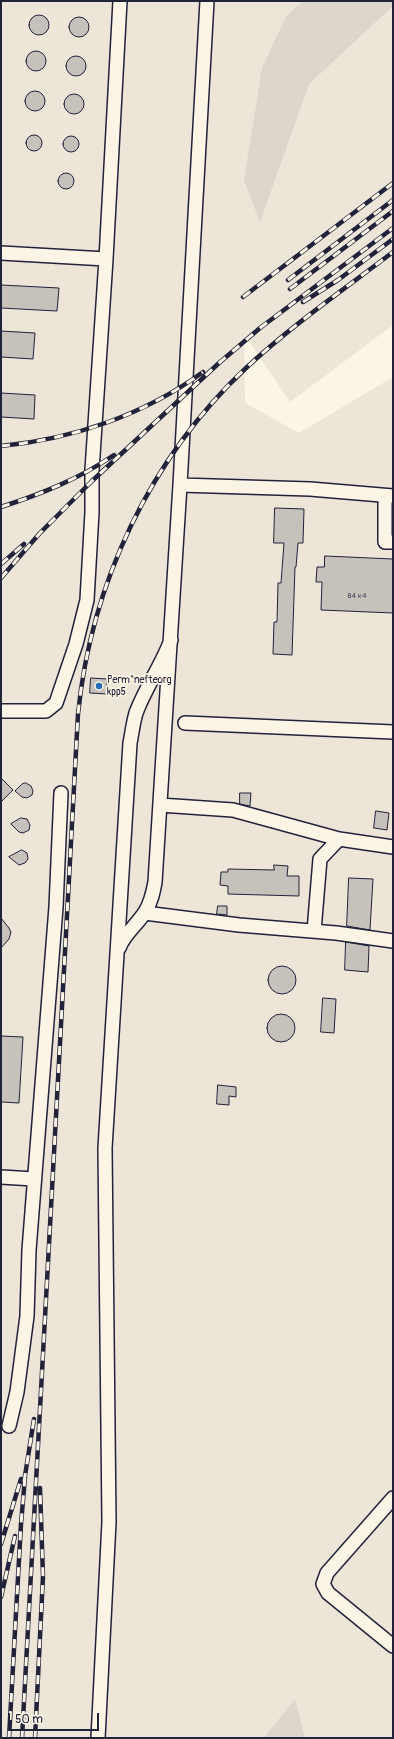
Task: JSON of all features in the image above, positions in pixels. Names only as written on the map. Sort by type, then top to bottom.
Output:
[{"type":"street","points":[[1,711],[46,711],[56,704],[82,622],[89,580],[92,470],[106,259],[120,1]]},
{"type":"street","points":[[117,954],[125,937],[145,912],[150,903],[154,882],[171,640],[207,1]]},
{"type":"street","points":[[1,254],[106,259]]},
{"type":"street","points":[[180,485],[310,489],[389,496],[385,542],[393,542]]},
{"type":"street","points":[[98,1738],[109,1515],[106,1148],[117,954],[133,724],[142,700],[166,655],[171,640]]},
{"type":"street","points":[[185,723],[393,732]]},
{"type":"street","points":[[9,1426],[16,1392],[27,1316],[29,1250],[34,1179],[56,906],[60,793]]},
{"type":"street","points":[[160,805],[233,810],[339,839],[393,847]]},
{"type":"street","points":[[314,932],[320,859],[339,839]]},
{"type":"street","points":[[145,912],[239,925],[393,941]]},
{"type":"street","points":[[1,1176],[34,1179]]},
{"type":"street","points":[[393,1498],[328,1573],[323,1584],[328,1593],[393,1646]]},
{"type":"shaded area","points":[[1,1],[393,1],[393,325],[290,402],[244,334],[245,403],[299,433],[393,377],[393,1738],[1,1738]]},
{"type":"shaded area","points":[[303,1],[393,1],[393,6],[309,84],[260,222],[244,180],[262,68],[287,15]]},
{"type":"shaded area","points":[[295,1699],[305,1738],[264,1738]]},
{"type":"building","points":[[39,15],[46,18],[49,25],[46,32],[39,35],[32,32],[29,25],[32,18]]},
{"type":"building","points":[[79,17],[86,20],[89,27],[86,34],[79,37],[72,34],[69,27],[72,20]]},
{"type":"building","points":[[36,51],[43,54],[46,61],[43,68],[36,71],[29,68],[26,61],[29,54]]},
{"type":"building","points":[[76,56],[83,59],[86,66],[83,73],[76,76],[69,73],[66,66],[69,59]]},
{"type":"building","points":[[35,91],[42,94],[45,101],[42,108],[35,111],[28,108],[25,101],[28,94]]},
{"type":"building","points":[[74,94],[81,97],[84,104],[81,111],[74,114],[67,111],[64,104],[67,97]]},
{"type":"building","points":[[34,135],[41,140],[42,143],[37,150],[34,151],[27,146],[26,143],[31,136]]},
{"type":"building","points":[[71,136],[78,141],[79,144],[74,151],[71,152],[64,147],[63,144],[68,137]]},
{"type":"building","points":[[66,173],[73,178],[74,181],[69,188],[66,189],[59,184],[58,181],[63,174]]},
{"type":"building","points":[[1,285],[59,288],[57,311],[1,308]]},
{"type":"building","points":[[1,331],[35,333],[33,359],[1,357]]},
{"type":"building","points":[[1,393],[35,395],[34,419],[1,417]]},
{"type":"building","points":[[275,508],[304,509],[303,543],[298,543],[295,567],[292,655],[273,654],[274,622],[277,622],[278,583],[281,583],[284,543],[274,543]]},
{"type":"building","points":[[325,556],[393,559],[393,613],[321,610],[322,582],[316,582],[317,567],[324,567]]},
{"type":"building","name":"Perm\"nefteorg kpp5","points":[[91,678],[107,679],[107,694],[90,693]]},
{"type":"building","points":[[1,778],[13,790],[1,802]]},
{"type":"building","points":[[26,783],[31,786],[33,791],[32,795],[27,798],[22,797],[15,791],[22,784]]},
{"type":"building","points":[[240,793],[251,793],[250,806],[240,804]]},
{"type":"building","points":[[376,811],[389,813],[387,830],[374,828]]},
{"type":"building","points":[[21,818],[27,819],[30,825],[29,830],[23,833],[19,832],[11,824]]},
{"type":"building","points":[[22,850],[27,853],[28,859],[25,863],[19,865],[9,857]]},
{"type":"building","points":[[274,865],[288,866],[287,876],[299,876],[299,896],[228,894],[228,886],[220,885],[221,872],[228,872],[228,869],[274,870]]},
{"type":"building","points":[[349,878],[373,879],[370,930],[347,926]]},
{"type":"building","points":[[218,906],[227,906],[227,915],[217,914]]},
{"type":"building","points":[[1,918],[11,932],[9,939],[1,948]]},
{"type":"building","points":[[346,942],[369,946],[368,972],[345,970]]},
{"type":"building","points":[[282,966],[292,970],[296,980],[292,990],[282,994],[272,990],[268,980],[272,970]]},
{"type":"building","points":[[323,998],[336,999],[334,1033],[321,1032]]},
{"type":"building","points":[[281,1014],[291,1018],[295,1028],[291,1038],[281,1042],[271,1038],[267,1028],[271,1018]]},
{"type":"building","points":[[1,1036],[23,1037],[19,1103],[1,1102]]},
{"type":"building","points":[[218,1085],[236,1087],[236,1097],[229,1096],[229,1105],[217,1104]]},
{"type":"railway","points":[[243,297],[393,183]]},
{"type":"railway","points":[[288,280],[393,200]]},
{"type":"railway","points":[[290,289],[393,211]]},
{"type":"railway","points":[[1,578],[40,533],[92,481],[219,363],[260,328],[393,228]]},
{"type":"railway","points":[[303,302],[338,280],[393,239]]},
{"type":"railway","points":[[22,1738],[78,714],[85,666],[96,618],[112,571],[131,526],[154,483],[181,442],[212,403],[263,353],[318,308],[393,252]]},
{"type":"railway","points":[[1,446],[55,438],[107,422],[157,401],[203,372]]},
{"type":"railway","points":[[1,507],[31,497],[73,479],[114,455]]},
{"type":"railway","points":[[1,564],[24,544]]},
{"type":"railway","points":[[24,1482],[34,1419]]},
{"type":"railway","points":[[9,1738],[25,1477]]},
{"type":"railway","points":[[1,1544],[21,1479]]},
{"type":"railway","points":[[35,1738],[43,1576],[40,1488]]},
{"type":"railway","points":[[1,1597],[15,1536]]},
{"type":"place","name":"Perm\"nefteorg kpp5","points":[[99,686]]}]
